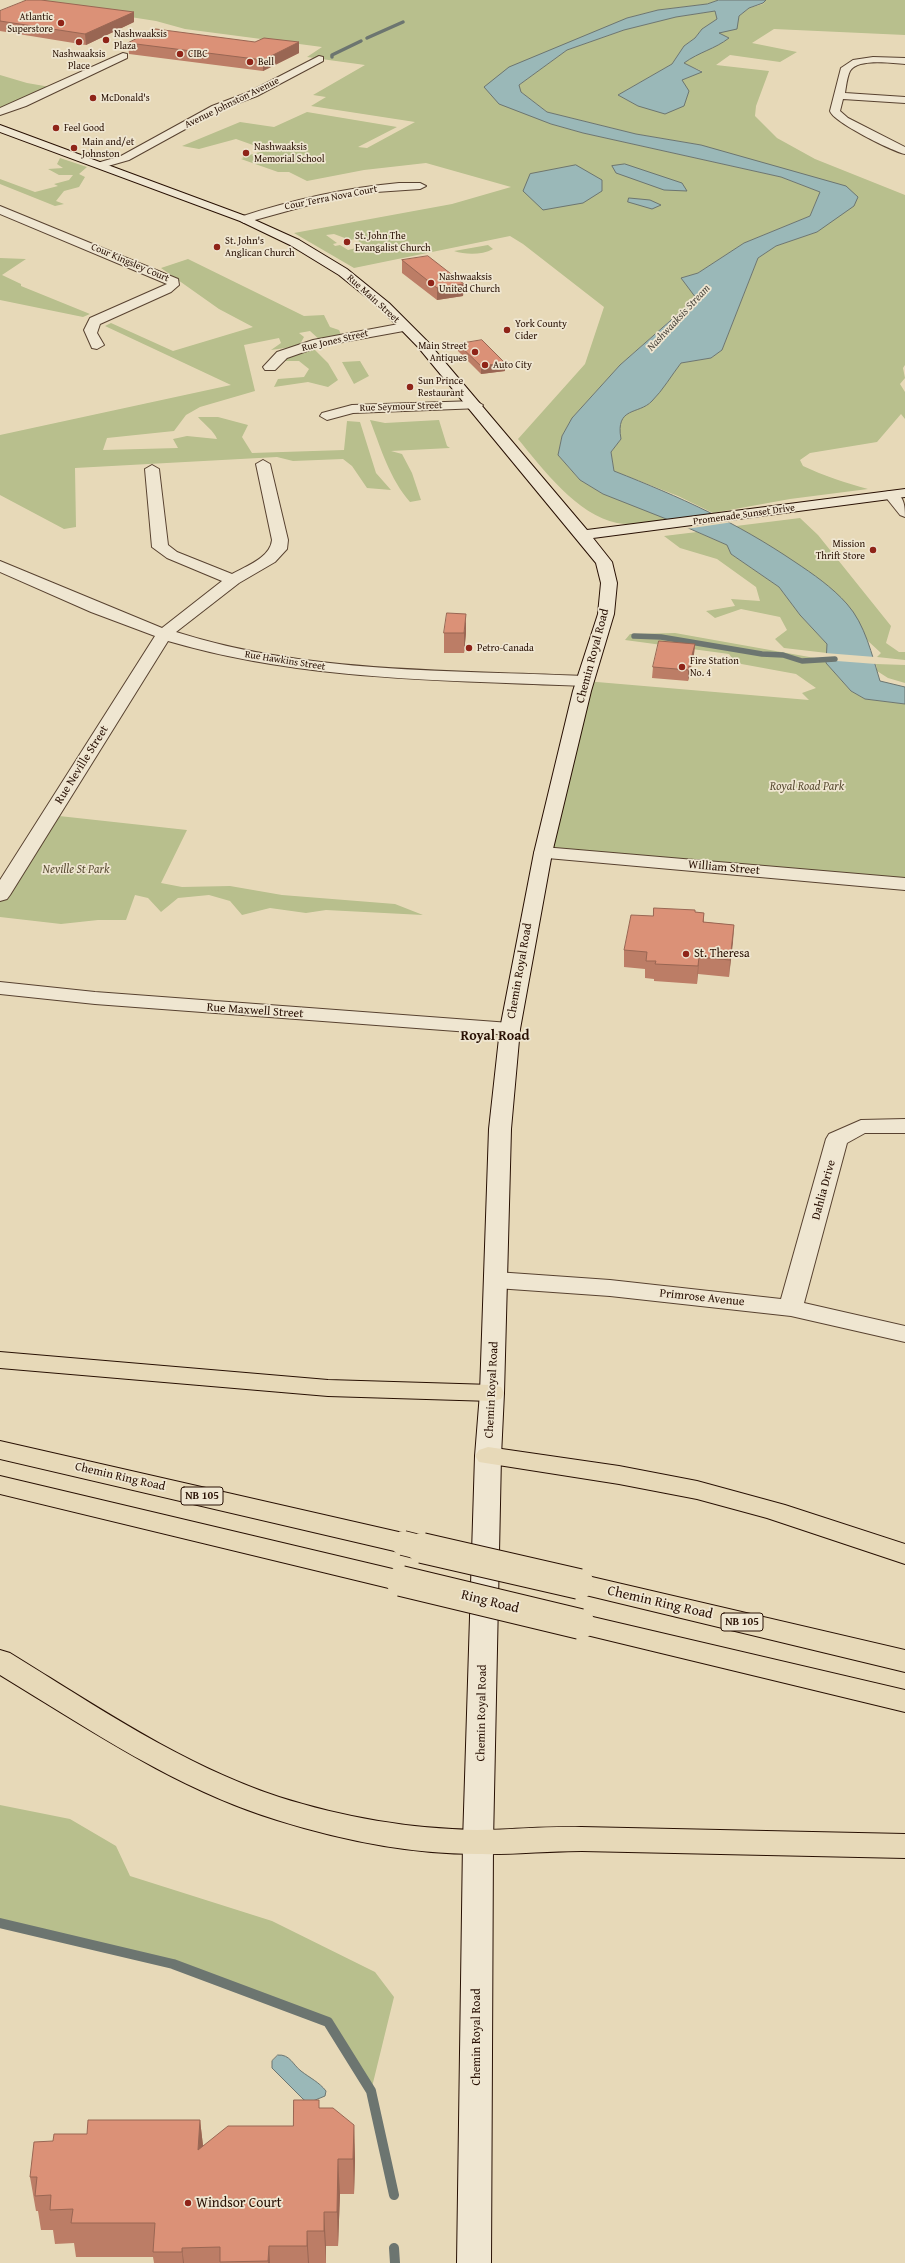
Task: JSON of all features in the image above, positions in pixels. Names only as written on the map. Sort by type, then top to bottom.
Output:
[{"type":"highway","points":[[0,1360],[328,1388],[492,1393]]},
{"type":"highway","name":"Chemin Ring Road","points":[[0,1450],[905,1661]]},
{"type":"highway","points":[[488,1456],[628,1477],[697,1490],[768,1508],[905,1554]]},
{"type":"highway","name":"Ring Road","points":[[0,1485],[905,1701]]},
{"type":"highway","points":[[0,1661],[183,1770],[275,1808],[335,1823],[398,1835],[478,1842],[568,1838],[905,1846]]},
{"type":"street","points":[[0,112],[22,104],[123,56]]},
{"type":"street","name":"Avenue Johnston Avenue","points":[[101,165],[125,158],[216,108],[253,94],[319,58]]},
{"type":"street","points":[[905,61],[870,60],[848,66],[845,70],[836,114],[905,151]]},
{"type":"street","points":[[839,96],[905,100]]},
{"type":"street","name":"Rue Main Street","points":[[2,129],[244,219],[282,236],[342,271],[368,292],[404,327],[476,405],[583,535]]},
{"type":"street","name":"Cour Terra Nova Court","points":[[244,219],[289,205],[326,198],[392,186],[420,186]]},
{"type":"street","name":"Cour Kingsley Court","points":[[0,210],[174,282],[173,285],[166,290],[95,321],[90,325],[89,331],[97,345]]},
{"type":"street","name":"Rue Jones Street","points":[[270,367],[282,355],[318,343],[404,327]]},
{"type":"street","name":"Rue Seymour Street","points":[[327,416],[352,409],[476,405]]},
{"type":"street","name":"Rue Neville Street","points":[[0,895],[164,634],[233,580],[269,559],[279,549],[280,540],[263,464]]},
{"type":"street","points":[[152,469],[160,547],[172,555],[233,580]]},
{"type":"street","points":[[898,494],[905,512]]},
{"type":"street","name":"Promenade Sunset Drive","points":[[583,535],[657,527],[898,494]]},
{"type":"street","points":[[565,514],[600,524],[636,529]]},
{"type":"street","points":[[604,562],[609,543],[613,537],[636,529]]},
{"type":"street","name":"Chemin Royal Road","points":[[474,2263],[478,1842],[488,1456],[492,1393],[500,1129],[510,1029],[542,853],[585,681],[606,614],[609,583],[604,562],[583,535]]},
{"type":"street","name":"Rue Hawkins Street","points":[[0,566],[118,618],[164,634],[252,656],[334,669],[392,674],[585,681]]},
{"type":"street","name":"William Street","points":[[542,853],[905,884]]},
{"type":"street","name":"Rue Maxwell Street","points":[[0,988],[110,1000],[510,1029]]},
{"type":"street","name":"Dahlia Drive","points":[[790,1308],[837,1139],[861,1127],[905,1126]]},
{"type":"street","name":"Primrose Avenue","points":[[496,1280],[610,1288],[790,1308],[905,1334]]},
{"type":"green space","points":[[21,0],[719,0],[707,4],[658,10],[627,18],[484,87],[551,124],[583,133],[781,177],[820,192],[810,216],[744,243],[698,273],[681,278],[696,297],[620,365],[572,418],[562,436],[558,455],[580,480],[603,494],[668,519],[623,524],[602,518],[588,511],[575,501],[550,477],[518,439],[585,364],[604,307],[523,244],[510,236],[354,268],[294,233],[452,204],[511,187],[426,163],[364,170],[307,181],[289,172],[278,172],[241,159],[244,158],[242,157],[267,150],[236,139],[199,149],[182,146],[240,122],[274,127],[307,112],[397,127],[358,147],[367,148],[415,122],[311,106],[326,97],[313,95],[365,65],[307,57],[322,47],[185,29],[156,21]],"holes":[[[334,234],[350,240],[355,239],[363,244],[358,246],[361,247],[348,250],[340,245],[335,246],[333,244],[337,243],[326,235]]]},
{"type":"green space","points":[[766,0],[905,0],[905,35],[774,29],[752,43],[797,52],[780,62],[730,55],[716,65],[769,71],[756,106],[755,116],[777,138],[815,159],[905,195],[905,365],[903,368],[905,378],[900,384],[905,392],[905,419],[901,414],[877,442],[810,453],[800,460],[803,466],[811,470],[868,489],[790,499],[713,513],[678,496],[614,471],[611,452],[621,439],[621,421],[629,413],[647,405],[652,401],[681,363],[711,358],[722,350],[758,258],[776,246],[817,232],[858,197],[701,145],[636,134],[547,112],[521,92],[519,85],[567,50],[624,30],[676,17],[715,11],[718,19],[702,29],[695,38],[684,46],[672,64],[618,95],[638,106],[682,80],[702,71],[683,63],[729,38],[718,33],[749,8],[763,4]]},
{"type":"green space","points":[[0,75],[27,83],[56,88],[0,112]]},
{"type":"green space","points":[[60,158],[87,167],[79,174],[85,177],[79,187],[64,191],[56,201],[64,204],[55,206],[0,184],[0,179],[35,192],[58,186],[54,184],[69,180],[73,175],[59,175],[48,169],[63,168],[57,164]]},
{"type":"green space","points":[[488,245],[493,249],[469,254],[454,251]]},
{"type":"green space","points":[[0,258],[26,259],[2,275],[21,284],[21,286],[90,314],[83,317],[0,300]]},
{"type":"green space","points":[[188,259],[304,316],[324,315],[330,327],[339,330],[342,337],[321,341],[310,331],[299,333],[304,337],[299,346],[271,350],[281,343],[279,338],[244,345],[255,391],[200,407],[186,415],[174,431],[107,438],[103,450],[178,448],[173,439],[187,436],[217,439],[211,430],[198,417],[218,417],[248,425],[242,437],[252,453],[344,450],[347,421],[360,422],[376,473],[391,490],[367,488],[352,466],[343,459],[293,461],[277,457],[75,468],[76,527],[64,529],[0,495],[0,435],[231,385],[105,326],[111,323],[173,351],[253,327],[219,309],[161,268]]},
{"type":"green space","points":[[313,348],[328,363],[338,380],[328,387],[308,382],[274,387],[278,379],[304,377],[309,369],[299,361],[285,361],[290,355]]},
{"type":"green space","points":[[360,361],[369,376],[354,384],[342,362]]},
{"type":"green space","points":[[370,420],[385,423],[439,420],[447,446],[450,448],[391,451],[402,454],[412,473],[421,500],[410,502],[397,484],[382,453]]},
{"type":"green space","points":[[800,518],[818,535],[891,626],[886,643],[899,652],[905,652],[905,660],[877,657],[881,653],[868,641],[847,604],[819,579],[770,546],[736,526]]},
{"type":"green space","points":[[697,532],[727,545],[731,554],[779,587],[800,615],[827,644],[827,653],[784,648],[775,639],[787,630],[780,617],[741,609],[715,618],[706,611],[735,606],[731,599],[760,601],[756,587],[717,559],[680,548],[664,536]]},
{"type":"green space","name":"Royal Road Park","points":[[675,633],[826,660],[826,663],[851,691],[865,699],[905,704],[905,884],[543,853],[585,681],[809,700],[802,693],[816,688],[796,674],[736,663],[729,654],[625,640],[630,634]]},
{"type":"green space","points":[[876,664],[905,665],[905,683],[888,678],[877,671]]},
{"type":"green space","name":"Neville St Park","points":[[50,815],[187,830],[161,883],[182,887],[230,886],[282,895],[395,904],[423,915],[326,910],[306,913],[270,908],[242,915],[230,901],[209,895],[178,898],[161,912],[148,898],[135,895],[126,920],[98,920],[61,924],[0,917],[0,895]]},
{"type":"green space","points":[[0,1805],[70,1819],[116,1846],[130,1876],[272,1921],[375,1972],[394,1997],[371,2091],[328,2022],[173,1964],[0,1923]]},
{"type":"water","name":"Nashwaaksis Stream","points":[[719,0],[766,0],[763,3],[749,8],[739,16],[737,29],[719,33],[729,38],[684,63],[702,72],[682,80],[689,91],[684,106],[665,114],[638,106],[618,95],[672,64],[684,46],[695,38],[702,29],[717,19],[715,11],[676,17],[624,30],[567,50],[519,85],[521,92],[547,112],[636,134],[701,145],[846,186],[858,197],[854,206],[817,232],[776,246],[758,258],[722,350],[711,358],[681,363],[652,401],[647,405],[629,413],[621,421],[621,439],[611,452],[614,471],[685,501],[729,522],[773,548],[822,581],[847,604],[859,621],[871,650],[880,681],[905,687],[905,704],[865,699],[851,691],[826,663],[827,644],[800,615],[779,587],[731,554],[727,545],[603,494],[580,480],[558,455],[562,436],[572,418],[620,365],[696,298],[681,278],[698,273],[744,243],[810,216],[820,192],[781,177],[583,133],[551,124],[499,104],[484,87],[509,67],[627,18],[658,10],[707,4]]},
{"type":"water","points":[[625,164],[682,183],[687,191],[664,190],[616,173],[612,166]]},
{"type":"water","points":[[576,165],[602,180],[602,191],[583,203],[543,210],[523,191],[530,174]]},
{"type":"water","points":[[629,198],[650,200],[661,205],[652,209],[628,202]]},
{"type":"water","points":[[278,2055],[286,2056],[301,2071],[320,2085],[326,2091],[325,2096],[308,2103],[303,2099],[272,2068],[272,2061]]},
{"type":"pier","points":[[716,513],[733,522],[686,529],[664,520]]},
{"type":"pier","points":[[825,653],[875,657],[876,664],[824,660]]},
{"type":"building","points":[[27,0],[41,0],[134,12],[85,34],[0,21],[0,11]]},
{"type":"building","points":[[156,29],[255,42],[264,38],[299,42],[263,60],[128,43]]},
{"type":"building","points":[[428,256],[464,284],[437,288],[402,260]]},
{"type":"building","points":[[482,340],[505,363],[481,366],[458,344]]},
{"type":"building","points":[[447,613],[466,614],[464,633],[444,633]]},
{"type":"building","points":[[659,641],[695,644],[688,670],[653,667]]},
{"type":"building","points":[[654,908],[695,910],[695,912],[704,913],[703,922],[734,925],[730,960],[699,957],[698,966],[655,964],[656,961],[646,961],[647,952],[624,950],[631,915],[653,916]]},
{"type":"building","name":"Windsor Court","points":[[294,2100],[319,2100],[319,2108],[333,2108],[354,2125],[353,2159],[338,2159],[337,2212],[324,2212],[324,2231],[307,2231],[307,2246],[269,2246],[268,2261],[220,2262],[220,2247],[182,2248],[182,2252],[153,2252],[155,2223],[71,2223],[73,2209],[50,2210],[51,2195],[35,2196],[37,2177],[30,2177],[34,2142],[53,2141],[54,2134],[87,2134],[88,2120],[200,2120],[198,2150],[228,2126],[293,2126]]},
{"type":"waterway","points":[[367,38],[403,22]]},
{"type":"waterway","points":[[332,57],[332,55],[361,41]]},
{"type":"waterway","points":[[634,636],[661,637],[762,654],[783,655],[802,661],[835,659]]},
{"type":"waterway","points":[[0,1923],[173,1964],[328,2022],[371,2091],[394,2195]]},
{"type":"waterway","points":[[394,2248],[395,2263]]},
{"type":"place","name":"Atlantic Superstore","points":[[61,23]]},
{"type":"place","name":"Nashwaaksis Plaza","points":[[106,40]]},
{"type":"place","name":"Nashwaaksis Place","points":[[79,42]]},
{"type":"place","name":"CIBC","points":[[180,54]]},
{"type":"place","name":"Bell","points":[[250,62]]},
{"type":"place","name":"McDonald's","points":[[93,98]]},
{"type":"place","name":"Feel Good","points":[[56,128]]},
{"type":"place","name":"Main and/et Johnston","points":[[74,148]]},
{"type":"place","name":"Nashwaaksis Memorial School","points":[[246,153]]},
{"type":"place","name":"St. John The Evangalist Church","points":[[347,242]]},
{"type":"place","name":"St. John's Anglican Church","points":[[217,247]]},
{"type":"place","name":"Nashwaaksis United Church","points":[[431,283]]},
{"type":"place","name":"York County Cider","points":[[507,330]]},
{"type":"place","name":"Main Street Antiques","points":[[475,352]]},
{"type":"place","name":"Auto City","points":[[485,365]]},
{"type":"place","name":"Sun Prince Restaurant","points":[[410,387]]},
{"type":"place","name":"Mission Thrift Store","points":[[873,550]]},
{"type":"place","name":"Petro-Canada","points":[[469,648]]},
{"type":"place","name":"Fire Station No. 4","points":[[682,667]]},
{"type":"place","name":"St. Theresa","points":[[686,954]]},
{"type":"place","name":"Windsor Court","points":[[188,2203]]},
{"type":"district","name":"Royal Road","points":[[495,1036]]}]
